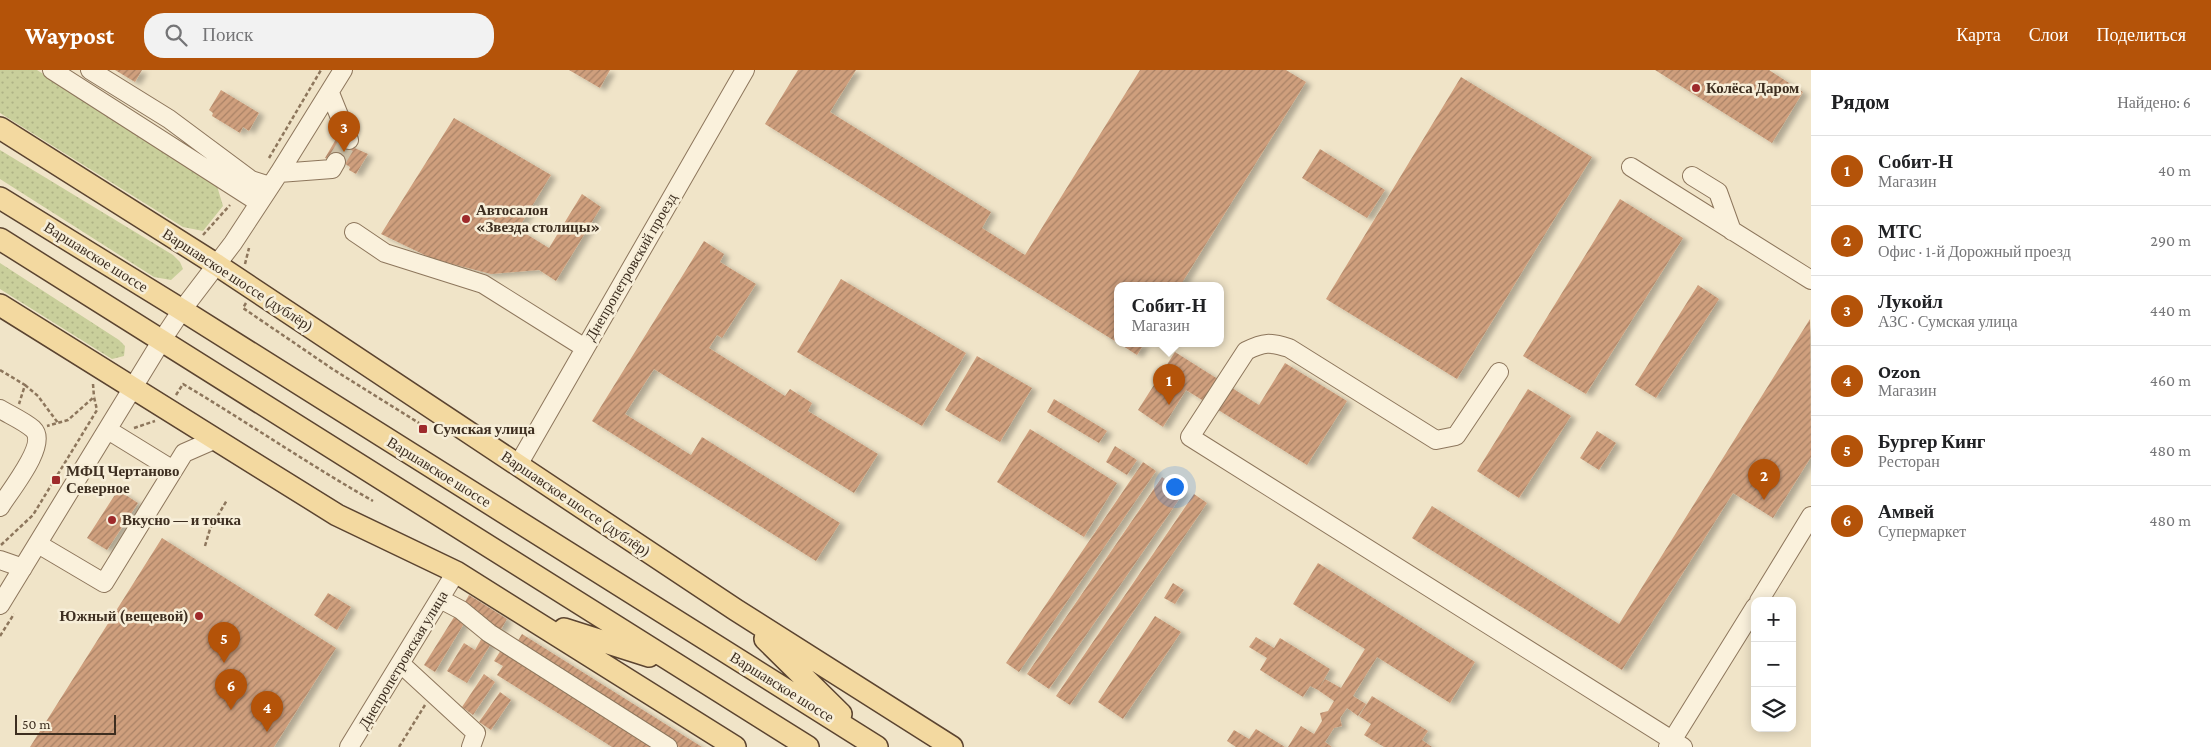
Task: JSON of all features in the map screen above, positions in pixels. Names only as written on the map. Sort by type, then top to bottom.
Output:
[{"type":"main road","name":"Варшавское шоссе (дублёр)","points":[[0,128],[217,265],[736,610],[952,747]]},
{"type":"main road","name":"Варшавское шоссе","points":[[0,198],[182,310],[872,744]]},
{"type":"main road","points":[[0,239],[808,747]]},
{"type":"main road","points":[[0,305],[337,514],[456,572],[537,621],[735,747]]},
{"type":"main road","points":[[736,610],[872,744]]},
{"type":"main road","points":[[537,621],[676,664]]},
{"type":"street","points":[[52,70],[258,202]]},
{"type":"street","points":[[90,70],[169,120],[251,180],[271,174],[332,169],[336,162]]},
{"type":"street","points":[[8,608],[23,568],[114,434],[132,388],[182,310],[217,265],[258,202],[271,174],[330,93],[343,70]]},
{"type":"street","name":"Днепропетровский проезд","points":[[518,465],[745,70]]},
{"type":"street","points":[[330,93],[349,140]]},
{"type":"street","points":[[1631,167],[1811,280]]},
{"type":"street","points":[[1692,176],[1718,192],[1732,231]]},
{"type":"street","points":[[354,232],[385,253],[483,284],[585,348]]},
{"type":"street","points":[[1498,372],[1456,436],[1436,440],[1288,348],[1275,344],[1261,343],[1246,351],[1190,437],[1674,745],[1751,614]]},
{"type":"street","points":[[0,506],[35,453],[38,439],[34,430],[8,410]]},
{"type":"street","points":[[114,434],[173,470]]},
{"type":"street","points":[[38,544],[104,583],[184,453],[216,439]]},
{"type":"street","points":[[1761,597],[1811,516]]},
{"type":"street","points":[[0,560],[23,568]]},
{"type":"street","name":"Днепропетровская улица","points":[[349,747],[456,572]]},
{"type":"street","points":[[440,599],[460,610],[489,633],[668,747]]},
{"type":"street","points":[[401,664],[476,734],[471,747]]},
{"type":"path","points":[[271,174],[321,70]]},
{"type":"path","points":[[243,308],[334,370],[419,423]]},
{"type":"path","points":[[0,370],[25,385],[38,396],[58,423]]},
{"type":"path","points":[[183,384],[373,501]]},
{"type":"path","points":[[8,410],[25,385]]},
{"type":"path","points":[[0,546],[33,515],[97,410],[94,397],[68,420],[34,430]]},
{"type":"path","points":[[114,434],[162,419]]},
{"type":"path","points":[[205,546],[210,529],[227,500]]},
{"type":"path","points":[[0,636],[8,608]]},
{"type":"path","points":[[399,747],[433,693]]},
{"type":"green space","points":[[0,70],[37,70],[217,186],[223,206],[203,231],[183,227],[0,113]]},
{"type":"green space","points":[[0,150],[173,255],[180,262],[183,269],[171,280],[154,277],[0,179]]},
{"type":"green space","points":[[0,263],[119,340],[125,346],[124,356],[112,359],[0,289]]},
{"type":"building","points":[[115,70],[142,70],[135,82]]},
{"type":"building","points":[[569,70],[610,70],[600,88]]},
{"type":"building","points":[[798,70],[856,70],[830,112],[991,212],[982,228],[1025,255],[1140,70],[1286,70],[1306,82],[1182,282],[1114,282],[1114,341],[765,124]]},
{"type":"building","points":[[1655,70],[1769,70],[1803,92],[1772,143]]},
{"type":"building","points":[[1461,77],[1592,157],[1457,379],[1326,299]]},
{"type":"building","points":[[221,90],[259,113],[249,131],[243,127],[240,133],[212,116],[213,113],[209,110]]},
{"type":"building","points":[[454,118],[551,175],[518,229],[549,248],[582,194],[601,207],[556,281],[539,270],[491,274],[433,259],[381,234]]},
{"type":"building","points":[[339,134],[348,145],[368,154],[356,174],[349,170],[350,167],[339,160],[336,162],[325,158]]},
{"type":"building","points":[[1320,149],[1385,190],[1367,218],[1302,178]]},
{"type":"building","points":[[1620,199],[1683,238],[1586,394],[1523,356]]},
{"type":"building","points":[[704,241],[724,254],[720,262],[756,284],[722,338],[717,335],[709,348],[785,396],[790,389],[812,403],[808,411],[878,454],[854,493],[654,369],[625,414],[691,455],[702,437],[840,523],[816,561],[592,421]]},
{"type":"building","points":[[841,279],[966,353],[922,426],[797,352]]},
{"type":"building","points":[[1698,285],[1719,299],[1656,398],[1635,385]]},
{"type":"building","points":[[1810,319],[1811,457],[1773,518],[1733,493],[1622,670],[1412,538],[1432,506],[1619,624]]},
{"type":"building","points":[[1125,347],[1142,347],[1137,355]]},
{"type":"building","points":[[1175,352],[1259,405],[1285,363],[1347,401],[1307,465],[1186,390],[1163,427],[1138,410]]},
{"type":"building","points":[[977,356],[1032,388],[1000,442],[945,410]]},
{"type":"building","points":[[1528,389],[1571,416],[1519,498],[1477,471]]},
{"type":"building","points":[[1054,399],[1107,431],[1099,443],[1047,412]]},
{"type":"building","points":[[1030,429],[1117,483],[1084,537],[997,482]]},
{"type":"building","points":[[1597,431],[1616,443],[1599,470],[1580,458]]},
{"type":"building","points":[[1115,446],[1137,460],[1127,475],[1106,462]]},
{"type":"building","points":[[1143,462],[1156,471],[1019,672],[1006,663]]},
{"type":"building","points":[[1162,477],[1184,492],[1049,689],[1027,674]]},
{"type":"building","name":"Вкусно — и точка","points":[[118,490],[138,503],[107,550],[87,538]]},
{"type":"building","points":[[1194,494],[1207,503],[1070,705],[1056,696]]},
{"type":"building","name":"Южный (вещевой)","points":[[162,538],[336,648],[274,747],[30,747]]},
{"type":"building","points":[[1318,563],[1475,662],[1450,703],[1377,657],[1353,696],[1366,704],[1358,716],[1347,708],[1340,718],[1342,726],[1334,728],[1325,742],[1332,747],[1288,747],[1301,726],[1314,734],[1322,721],[1320,713],[1328,711],[1334,701],[1318,690],[1325,679],[1341,688],[1365,649],[1293,604]]},
{"type":"building","points":[[1173,583],[1184,590],[1175,604],[1164,598]]},
{"type":"building","points":[[328,593],[351,607],[337,630],[314,615]]},
{"type":"building","points":[[469,595],[507,619],[500,631],[462,607]]},
{"type":"building","points":[[456,614],[466,620],[435,672],[424,665]]},
{"type":"building","points":[[1155,616],[1181,632],[1123,719],[1098,702]]},
{"type":"building","points":[[522,634],[702,747],[679,747],[516,644]]},
{"type":"building","points":[[483,636],[492,642],[467,683],[447,671],[464,643],[475,650]]},
{"type":"building","points":[[1256,637],[1274,648],[1280,638],[1330,669],[1318,690],[1310,686],[1303,697],[1260,670],[1267,658],[1249,647]]},
{"type":"building","points":[[501,650],[655,747],[612,747],[497,675],[503,666],[494,661]]},
{"type":"building","points":[[484,674],[495,682],[473,715],[462,707]]},
{"type":"building","points":[[500,692],[511,700],[491,730],[479,722]]},
{"type":"building","points":[[1372,696],[1428,731],[1422,740],[1432,747],[1384,747],[1364,735],[1371,724],[1359,716]]},
{"type":"building","points":[[1256,729],[1285,747],[1236,747],[1227,741],[1234,730],[1249,739]]},
{"type":"tunnel","points":[[336,162],[349,140]]},
{"type":"place","name":"Колёса Даром","points":[[1696,88]]},
{"type":"place","name":"Лукойл","points":[[344,152]]},
{"type":"place","name":"Автосалон «Звезда столицы»","points":[[466,219]]},
{"type":"place","name":"Собит-Н","points":[[1169,405]]},
{"type":"place","name":"Сумская улица","points":[[423,429]]},
{"type":"place","name":"МФЦ Чертаново Северное","points":[[56,480]]},
{"type":"place","name":"МТС","points":[[1764,500]]},
{"type":"place","name":"Вкусно — и точка","points":[[112,520]]},
{"type":"place","name":"Южный (вещевой)","points":[[199,616]]},
{"type":"place","name":"Бургер Кинг","points":[[224,663]]},
{"type":"place","name":"Амвей","points":[[231,710]]},
{"type":"place","name":"Ozon","points":[[267,732]]}]
